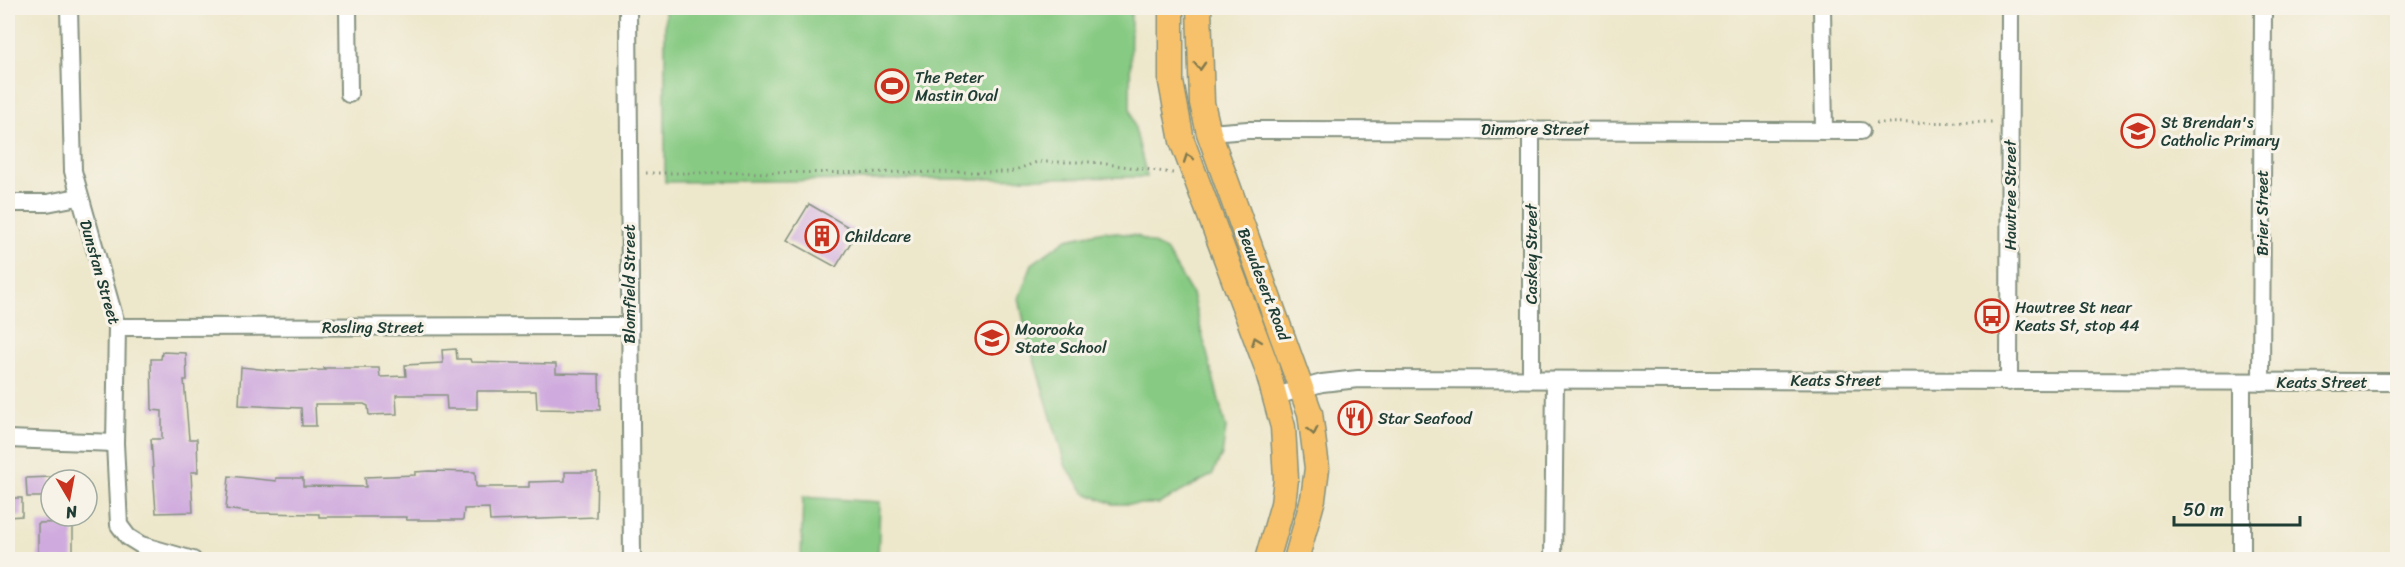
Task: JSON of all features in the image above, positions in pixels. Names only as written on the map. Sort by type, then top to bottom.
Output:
[{"type":"highway","name":"Beaudesert Road","points":[[1171,8],[1171,82],[1182,141],[1276,396],[1283,426],[1286,479],[1283,504],[1267,560]]},
{"type":"highway","name":"Beaudesert Road","points":[[1199,8],[1202,103],[1209,133],[1303,388],[1315,442],[1317,468],[1314,499],[1296,560]]},
{"type":"street","name":"Dunstan Street","points":[[69,8],[71,145],[78,197],[117,327],[115,443],[119,525],[128,537],[141,545],[193,560]]},
{"type":"street","points":[[348,8],[349,93]]},
{"type":"street","name":"Blomfield Street","points":[[628,8],[632,560]]},
{"type":"street","points":[[1822,8],[1824,131]]},
{"type":"street","name":"Hawtree Street","points":[[2009,382],[2010,8]]},
{"type":"street","name":"Brier Street","points":[[2261,382],[2263,8]]},
{"type":"street","name":"Dinmore Street","points":[[1209,133],[1248,130],[1531,129],[1861,131]]},
{"type":"street","name":"Caskey Street","points":[[1531,129],[1531,380]]},
{"type":"street","points":[[8,203],[47,203],[78,197]]},
{"type":"street","name":"Rosling Street","points":[[117,327],[629,326]]},
{"type":"street","name":"Keats Street","points":[[1276,396],[1328,382],[1358,380],[2397,382]]},
{"type":"street","points":[[1553,560],[1555,380]]},
{"type":"street","points":[[2242,382],[2242,560]]},
{"type":"street","points":[[8,439],[115,443]]},
{"type":"path","points":[[1861,131],[1881,122],[2010,121]]},
{"type":"path","points":[[629,173],[1010,172],[1037,162],[1092,162],[1194,176]]},
{"type":"green space","name":"The Peter Mastin Oval","points":[[665,8],[1131,8],[1130,108],[1147,177],[665,182]]},
{"type":"green space","points":[[1104,231],[1137,236],[1166,250],[1192,294],[1226,428],[1222,455],[1212,475],[1159,504],[1113,504],[1085,493],[1066,467],[1027,336],[1019,298],[1032,264],[1067,239]]},
{"type":"green space","points":[[803,497],[880,502],[878,559],[801,559]]},
{"type":"building","name":"Childcare","points":[[809,204],[857,232],[836,267],[787,240]]},
{"type":"building","points":[[456,349],[457,359],[470,359],[471,362],[556,364],[556,373],[599,374],[600,410],[537,409],[536,391],[477,391],[477,409],[447,409],[446,395],[396,395],[397,414],[369,415],[368,406],[364,404],[315,404],[316,426],[302,426],[301,408],[239,405],[241,367],[279,371],[379,368],[380,377],[406,376],[405,365],[443,363],[442,350]]},
{"type":"building","points":[[162,352],[186,353],[187,380],[184,380],[189,439],[197,439],[198,472],[191,472],[193,512],[156,513],[151,439],[162,439],[162,411],[152,410],[151,359],[161,359]]},
{"type":"building","points":[[415,472],[475,472],[476,487],[529,487],[529,482],[565,481],[565,472],[597,472],[596,517],[490,521],[489,508],[464,509],[463,520],[407,520],[406,517],[319,517],[319,514],[254,513],[226,509],[229,476],[276,481],[276,478],[303,478],[303,486],[366,487],[365,477],[415,475]]},
{"type":"building","points":[[39,477],[39,497],[27,497],[26,478]]},
{"type":"building","points":[[8,498],[22,498],[22,516],[8,517]]},
{"type":"building","points":[[38,523],[39,528],[73,528],[73,560],[38,560]]},
{"type":"place","name":"The Peter Mastin Oval","points":[[892,86]]},
{"type":"place","name":"St Brendan's Catholic Primary","points":[[2138,131]]},
{"type":"place","name":"Childcare","points":[[822,236]]},
{"type":"place","name":"Hawtree St near Keats St, stop 44","points":[[1992,316]]},
{"type":"place","name":"Moorooka State School","points":[[992,338]]},
{"type":"place","name":"Star Seafood","points":[[1355,418]]}]
